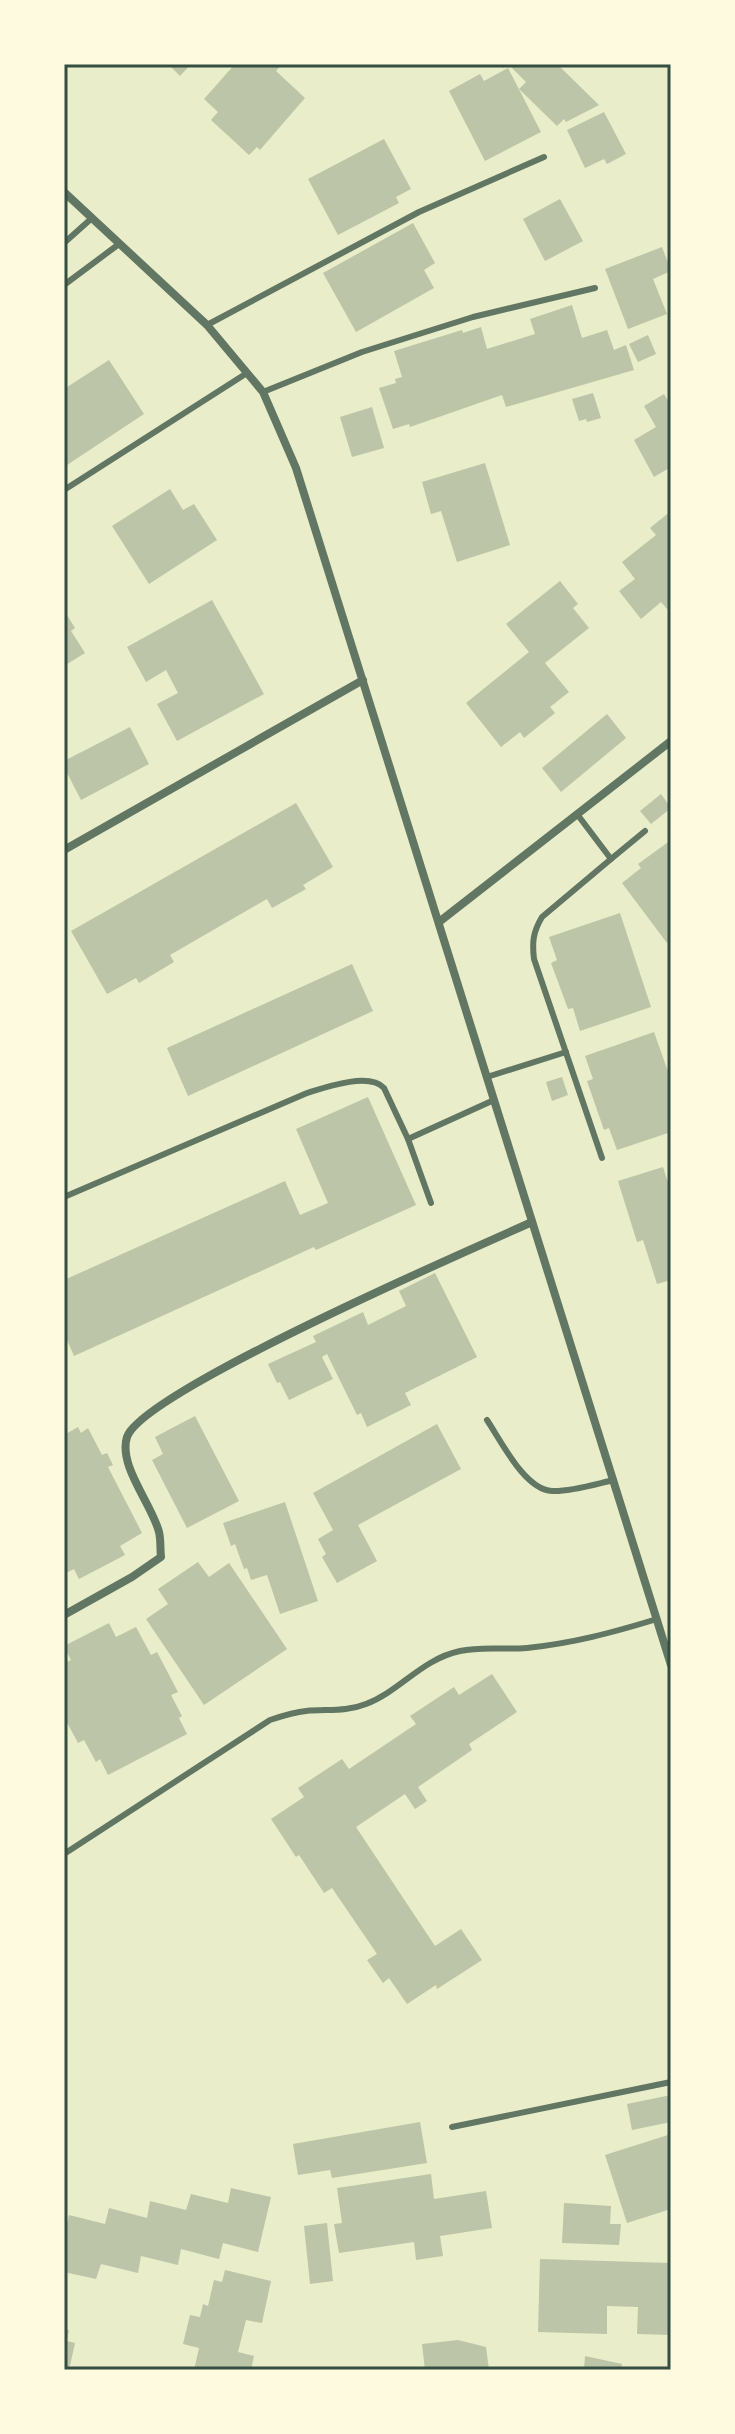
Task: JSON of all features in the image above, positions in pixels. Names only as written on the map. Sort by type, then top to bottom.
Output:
[{"type":"street","points":[[64,192],[207,325],[263,392],[296,468],[670,1658]]},
{"type":"street","points":[[64,850],[363,680]]},
{"type":"street","points":[[439,922],[671,741]]},
{"type":"street","points":[[64,1615],[161,1557],[160,1534],[125,1457],[128,1435],[134,1425],[189,1388],[323,1317],[532,1222]]},
{"type":"lane","points":[[207,325],[419,212],[544,157]]},
{"type":"lane","points":[[64,243],[92,218]]},
{"type":"lane","points":[[64,285],[119,244]]},
{"type":"lane","points":[[263,392],[362,352],[459,321],[595,288]]},
{"type":"lane","points":[[64,490],[247,373]]},
{"type":"lane","points":[[577,814],[611,859]]},
{"type":"lane","points":[[602,1158],[534,959],[532,941],[542,917],[645,831]]},
{"type":"lane","points":[[487,1077],[566,1052]]},
{"type":"lane","points":[[64,1197],[307,1093],[355,1082],[379,1082],[408,1139],[431,1203]]},
{"type":"lane","points":[[408,1139],[494,1100]]},
{"type":"lane","points":[[487,1420],[526,1477],[539,1488],[553,1491],[614,1480]]},
{"type":"lane","points":[[64,1854],[270,1720],[305,1711],[363,1706],[383,1697],[420,1667],[443,1655],[476,1648],[503,1650],[567,1643],[596,1638],[657,1619]]},
{"type":"lane","points":[[452,2127],[671,2082]]},
{"type":"building","points":[[168,64],[191,64],[180,76]]},
{"type":"building","points":[[235,64],[282,64],[276,71],[305,98],[260,150],[257,147],[249,155],[211,120],[218,112],[204,99]]},
{"type":"building","points":[[508,64],[557,64],[599,105],[566,122],[564,119],[557,126],[519,89],[526,82]]},
{"type":"building","points":[[508,68],[541,132],[485,161],[449,91],[480,74],[484,81]]},
{"type":"building","points":[[604,112],[626,154],[607,164],[604,159],[585,168],[567,130]]},
{"type":"building","points":[[384,139],[411,189],[396,197],[399,203],[338,235],[308,179]]},
{"type":"building","points":[[560,199],[583,241],[545,261],[523,219]]},
{"type":"building","points":[[413,223],[435,263],[424,270],[434,288],[356,332],[323,273]]},
{"type":"building","points":[[662,247],[671,271],[653,279],[667,314],[628,329],[605,269]]},
{"type":"building","points":[[572,305],[582,338],[607,330],[614,350],[626,345],[634,370],[506,407],[502,395],[410,427],[409,424],[393,429],[379,388],[396,383],[395,379],[402,377],[394,351],[481,327],[487,349],[535,334],[530,319]]},
{"type":"building","points":[[648,335],[656,354],[638,362],[629,344]]},
{"type":"building","points":[[109,360],[144,414],[64,467],[64,389]]},
{"type":"building","points":[[593,393],[601,418],[579,421],[572,399]]},
{"type":"building","points":[[664,394],[671,406],[671,467],[654,477],[634,440],[656,427],[644,406]]},
{"type":"building","points":[[372,407],[384,448],[352,457],[340,417]]},
{"type":"building","points":[[485,463],[510,545],[457,562],[441,511],[431,514],[422,482]]},
{"type":"building","points":[[170,489],[183,510],[194,504],[217,540],[149,584],[112,526]]},
{"type":"building","points":[[671,511],[671,608],[668,610],[661,602],[641,619],[619,591],[635,579],[622,562],[656,535],[650,528]]},
{"type":"building","points":[[560,581],[578,604],[573,608],[589,628],[545,663],[569,692],[550,707],[555,713],[524,738],[520,732],[501,747],[466,703],[529,652],[506,624]]},
{"type":"building","points":[[212,600],[264,694],[177,741],[157,704],[178,693],[166,670],[146,682],[127,647]]},
{"type":"building","points":[[67,615],[75,628],[71,631],[85,653],[64,666],[64,617]]},
{"type":"building","points":[[607,714],[626,738],[561,792],[542,768]]},
{"type":"building","points":[[130,727],[149,764],[81,800],[64,761]]},
{"type":"building","points":[[661,794],[671,808],[651,824],[640,811]]},
{"type":"building","points":[[296,803],[333,867],[303,885],[306,889],[272,908],[267,899],[170,955],[174,962],[139,983],[136,978],[107,994],[71,931]]},
{"type":"building","points":[[671,840],[671,940],[667,943],[622,883],[641,868],[638,864]]},
{"type":"building","points":[[620,913],[651,1007],[580,1031],[573,1008],[568,1009],[551,963],[557,960],[549,937]]},
{"type":"building","points":[[352,964],[373,1011],[188,1096],[167,1048]]},
{"type":"building","points":[[654,1032],[671,1080],[671,1132],[617,1150],[609,1128],[604,1130],[587,1081],[593,1079],[585,1056]]},
{"type":"building","points":[[562,1077],[568,1095],[552,1101],[546,1082]]},
{"type":"building","points":[[368,1097],[416,1205],[316,1250],[314,1247],[74,1356],[64,1333],[64,1280],[285,1181],[300,1215],[328,1203],[296,1129]]},
{"type":"building","points":[[663,1167],[671,1185],[671,1280],[657,1284],[643,1240],[637,1242],[618,1181]]},
{"type":"building","points":[[435,1273],[477,1357],[405,1393],[411,1405],[367,1427],[361,1413],[357,1415],[327,1354],[322,1357],[333,1379],[289,1400],[268,1364],[316,1342],[313,1336],[363,1312],[368,1325],[406,1306],[399,1291]]},
{"type":"building","points":[[195,1416],[239,1501],[187,1528],[152,1460],[163,1454],[155,1437]]},
{"type":"building","points":[[437,1424],[461,1469],[358,1525],[377,1561],[337,1583],[322,1557],[326,1554],[318,1539],[333,1530],[313,1493]]},
{"type":"building","points":[[78,1427],[81,1433],[88,1428],[102,1455],[107,1453],[113,1465],[108,1467],[142,1533],[120,1546],[125,1555],[79,1579],[74,1569],[64,1574],[64,1435]]},
{"type":"building","points":[[285,1502],[318,1601],[280,1614],[267,1575],[251,1580],[235,1544],[231,1546],[223,1523]]},
{"type":"building","points":[[198,1562],[209,1577],[229,1563],[287,1649],[204,1705],[146,1619],[168,1604],[158,1589]]},
{"type":"building","points":[[109,1623],[116,1637],[136,1627],[151,1655],[157,1652],[178,1692],[171,1695],[187,1734],[108,1775],[100,1759],[96,1762],[84,1740],[78,1743],[64,1717],[64,1663],[71,1660],[64,1646]]},
{"type":"building","points":[[492,1674],[517,1712],[469,1744],[472,1750],[418,1787],[427,1801],[415,1809],[405,1794],[356,1827],[435,1946],[461,1929],[482,1960],[407,2004],[389,1978],[383,1983],[367,1960],[377,1954],[332,1888],[324,1893],[271,1819],[304,1797],[298,1788],[342,1759],[349,1769],[416,1724],[410,1716],[454,1687],[459,1695]]},
{"type":"building","points":[[671,2095],[671,2122],[632,2130],[627,2104]]},
{"type":"building","points":[[420,2122],[427,2163],[332,2178],[330,2170],[298,2175],[293,2144]]},
{"type":"building","points":[[671,2134],[671,2209],[627,2223],[605,2155]]},
{"type":"building","points":[[431,2174],[434,2199],[486,2191],[492,2228],[440,2236],[443,2256],[416,2260],[414,2242],[339,2253],[334,2224],[342,2223],[337,2188]]},
{"type":"building","points":[[231,2188],[271,2197],[258,2252],[223,2243],[219,2259],[181,2249],[178,2265],[141,2256],[138,2273],[101,2264],[96,2279],[64,2272],[64,2236],[69,2215],[105,2224],[109,2208],[147,2218],[150,2201],[186,2210],[191,2194],[228,2203]]},
{"type":"building","points":[[564,2203],[611,2206],[610,2224],[621,2224],[619,2245],[562,2243]]},
{"type":"building","points":[[327,2223],[333,2281],[310,2284],[304,2226]]},
{"type":"building","points":[[540,2259],[671,2263],[671,2335],[637,2334],[638,2307],[607,2306],[607,2334],[538,2332]]},
{"type":"building","points":[[225,2270],[271,2281],[262,2323],[246,2320],[238,2352],[254,2356],[251,2370],[194,2370],[199,2348],[183,2344],[190,2315],[200,2317],[203,2304],[208,2306],[214,2280],[222,2282]]},
{"type":"building","points":[[64,2329],[69,2330],[67,2341],[75,2343],[69,2370],[64,2370]]},
{"type":"building","points":[[458,2340],[486,2347],[489,2370],[425,2370],[422,2344]]},
{"type":"building","points":[[585,2356],[622,2364],[621,2370],[584,2370]]}]
